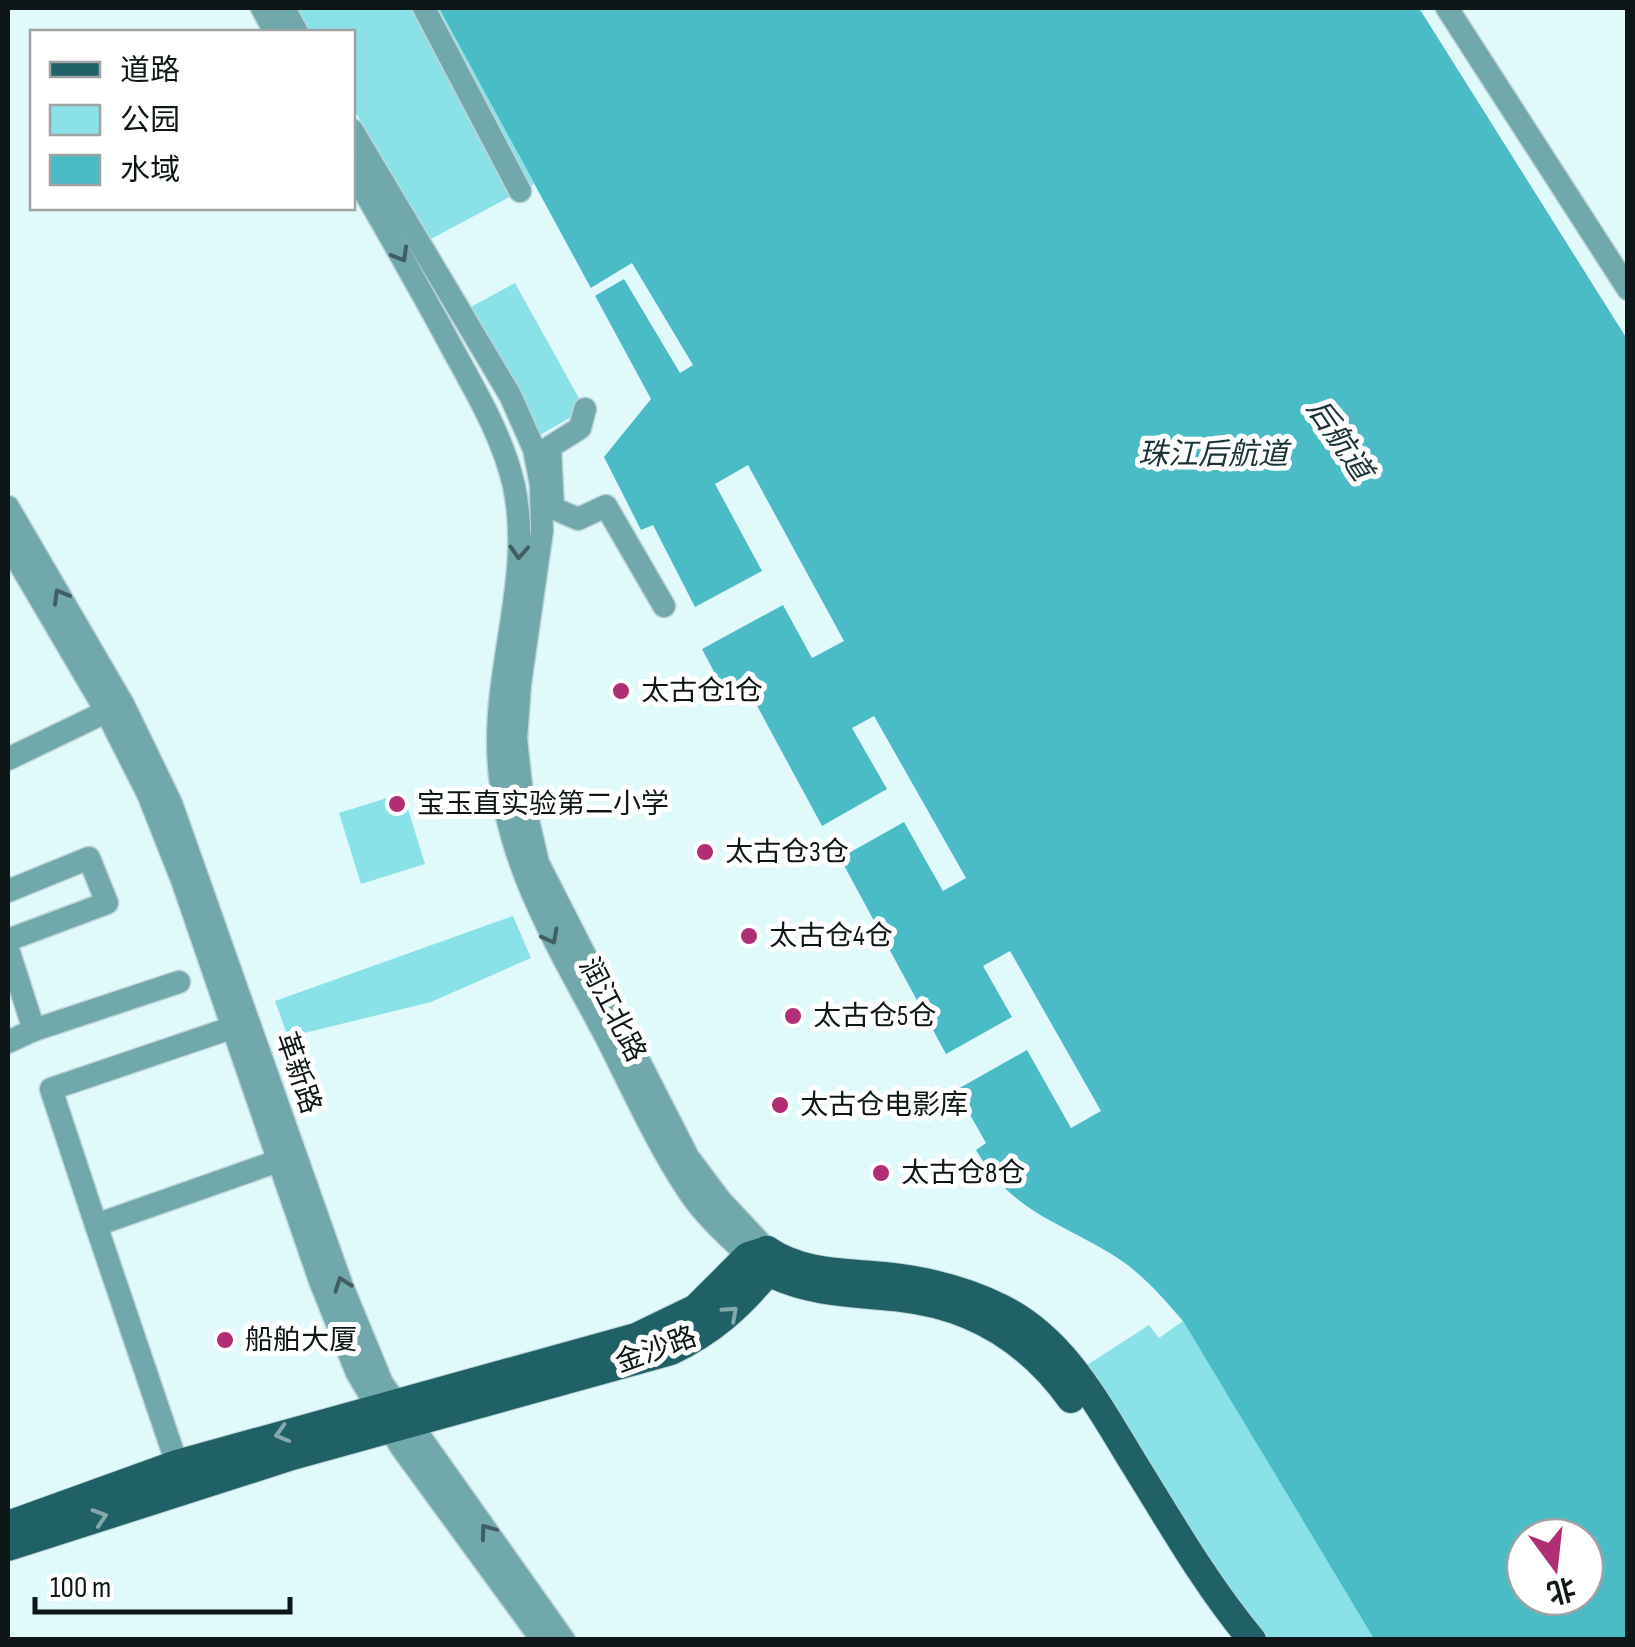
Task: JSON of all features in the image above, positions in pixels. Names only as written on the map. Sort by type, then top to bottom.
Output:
[{"type":"main road","name":"金沙路","points":[[8,1547],[636,1337],[696,1308],[761,1259]]},
{"type":"main road","name":"润江北路","points":[[761,1259],[808,1288],[948,1307],[1000,1330],[1039,1360],[1074,1402],[1185,1581],[1227,1640]]},
{"type":"main road","name":"润江北路","points":[[761,1259],[953,1289],[1001,1308],[1040,1334],[1089,1392],[1208,1583],[1252,1640]]},
{"type":"main road","name":"金沙路","points":[[8,1525],[177,1464],[392,1417]]},
{"type":"street","points":[[262,8],[274,30]]},
{"type":"street","points":[[284,8],[296,30]]},
{"type":"street","points":[[424,8],[520,191]]},
{"type":"street","points":[[1447,8],[1628,288]]},
{"type":"street","name":"润江北路","points":[[355,135],[510,394],[534,450],[541,485],[542,532],[516,740],[522,794],[538,863],[688,1157],[761,1259]]},
{"type":"street","name":"润江北路","points":[[355,175],[478,397],[500,443],[513,483],[519,517],[519,557],[498,743],[505,808],[518,862],[546,928],[672,1163],[700,1206],[761,1259]]},
{"type":"street","points":[[584,410],[580,428],[550,447],[552,508],[578,519],[606,506],[664,606]]},
{"type":"street","name":"革新路","points":[[8,507],[114,708],[164,832],[348,1354],[542,1640]]},
{"type":"street","name":"革新路","points":[[8,544],[171,803],[392,1417],[564,1640]]},
{"type":"street","points":[[8,759],[114,708]]},
{"type":"street","points":[[8,890],[89,858],[108,903],[8,940]]},
{"type":"street","points":[[8,949],[34,1030]]},
{"type":"street","points":[[8,1042],[179,982]]},
{"type":"street","points":[[177,1464],[51,1089],[231,1028]]},
{"type":"street","points":[[96,1224],[278,1161]]},
{"type":"green space","points":[[294,8],[439,8],[534,184],[429,240],[355,111],[355,30],[307,30]]},
{"type":"green space","points":[[515,283],[585,409],[535,438],[467,309]]},
{"type":"green space","points":[[403,793],[425,864],[361,884],[339,813]]},
{"type":"green space","points":[[513,916],[531,958],[431,1002],[288,1037],[275,1001]]},
{"type":"green space","points":[[1183,1321],[1374,1639],[1267,1639],[1240,1611],[1087,1365],[1149,1325],[1159,1338]]},
{"type":"water","name":"珠江后航道","points":[[439,8],[1419,8],[1627,339],[1627,1639],[1374,1639],[1183,1321],[1130,1267],[1042,1216],[1007,1190],[976,1150],[986,1143],[956,1090],[1027,1050],[1071,1128],[1101,1111],[1010,951],[983,966],[1012,1017],[946,1054],[840,858],[904,822],[943,891],[966,878],[874,716],[852,728],[887,789],[822,826],[749,691],[729,700],[702,649],[783,605],[812,658],[844,641],[748,465],[715,484],[762,571],[695,607],[653,525],[641,530],[604,457],[651,399]]},
{"type":"pier","points":[[632,263],[693,365],[680,373],[624,279],[593,297],[589,289]]},
{"type":"place","name":"太古仓1仓","points":[[621,691]]},
{"type":"place","name":"宝玉直实验第二小学","points":[[397,804]]},
{"type":"place","name":"太古仓3仓","points":[[705,852]]},
{"type":"place","name":"太古仓4仓","points":[[749,936]]},
{"type":"place","name":"太古仓5仓","points":[[793,1016]]},
{"type":"place","name":"太古仓电影库","points":[[780,1105]]},
{"type":"place","name":"太古仓8仓","points":[[881,1173]]},
{"type":"place","name":"船舶大厦","points":[[225,1340]]},
{"type":"water label","name":"后航道","points":[[1339,440]]}]
